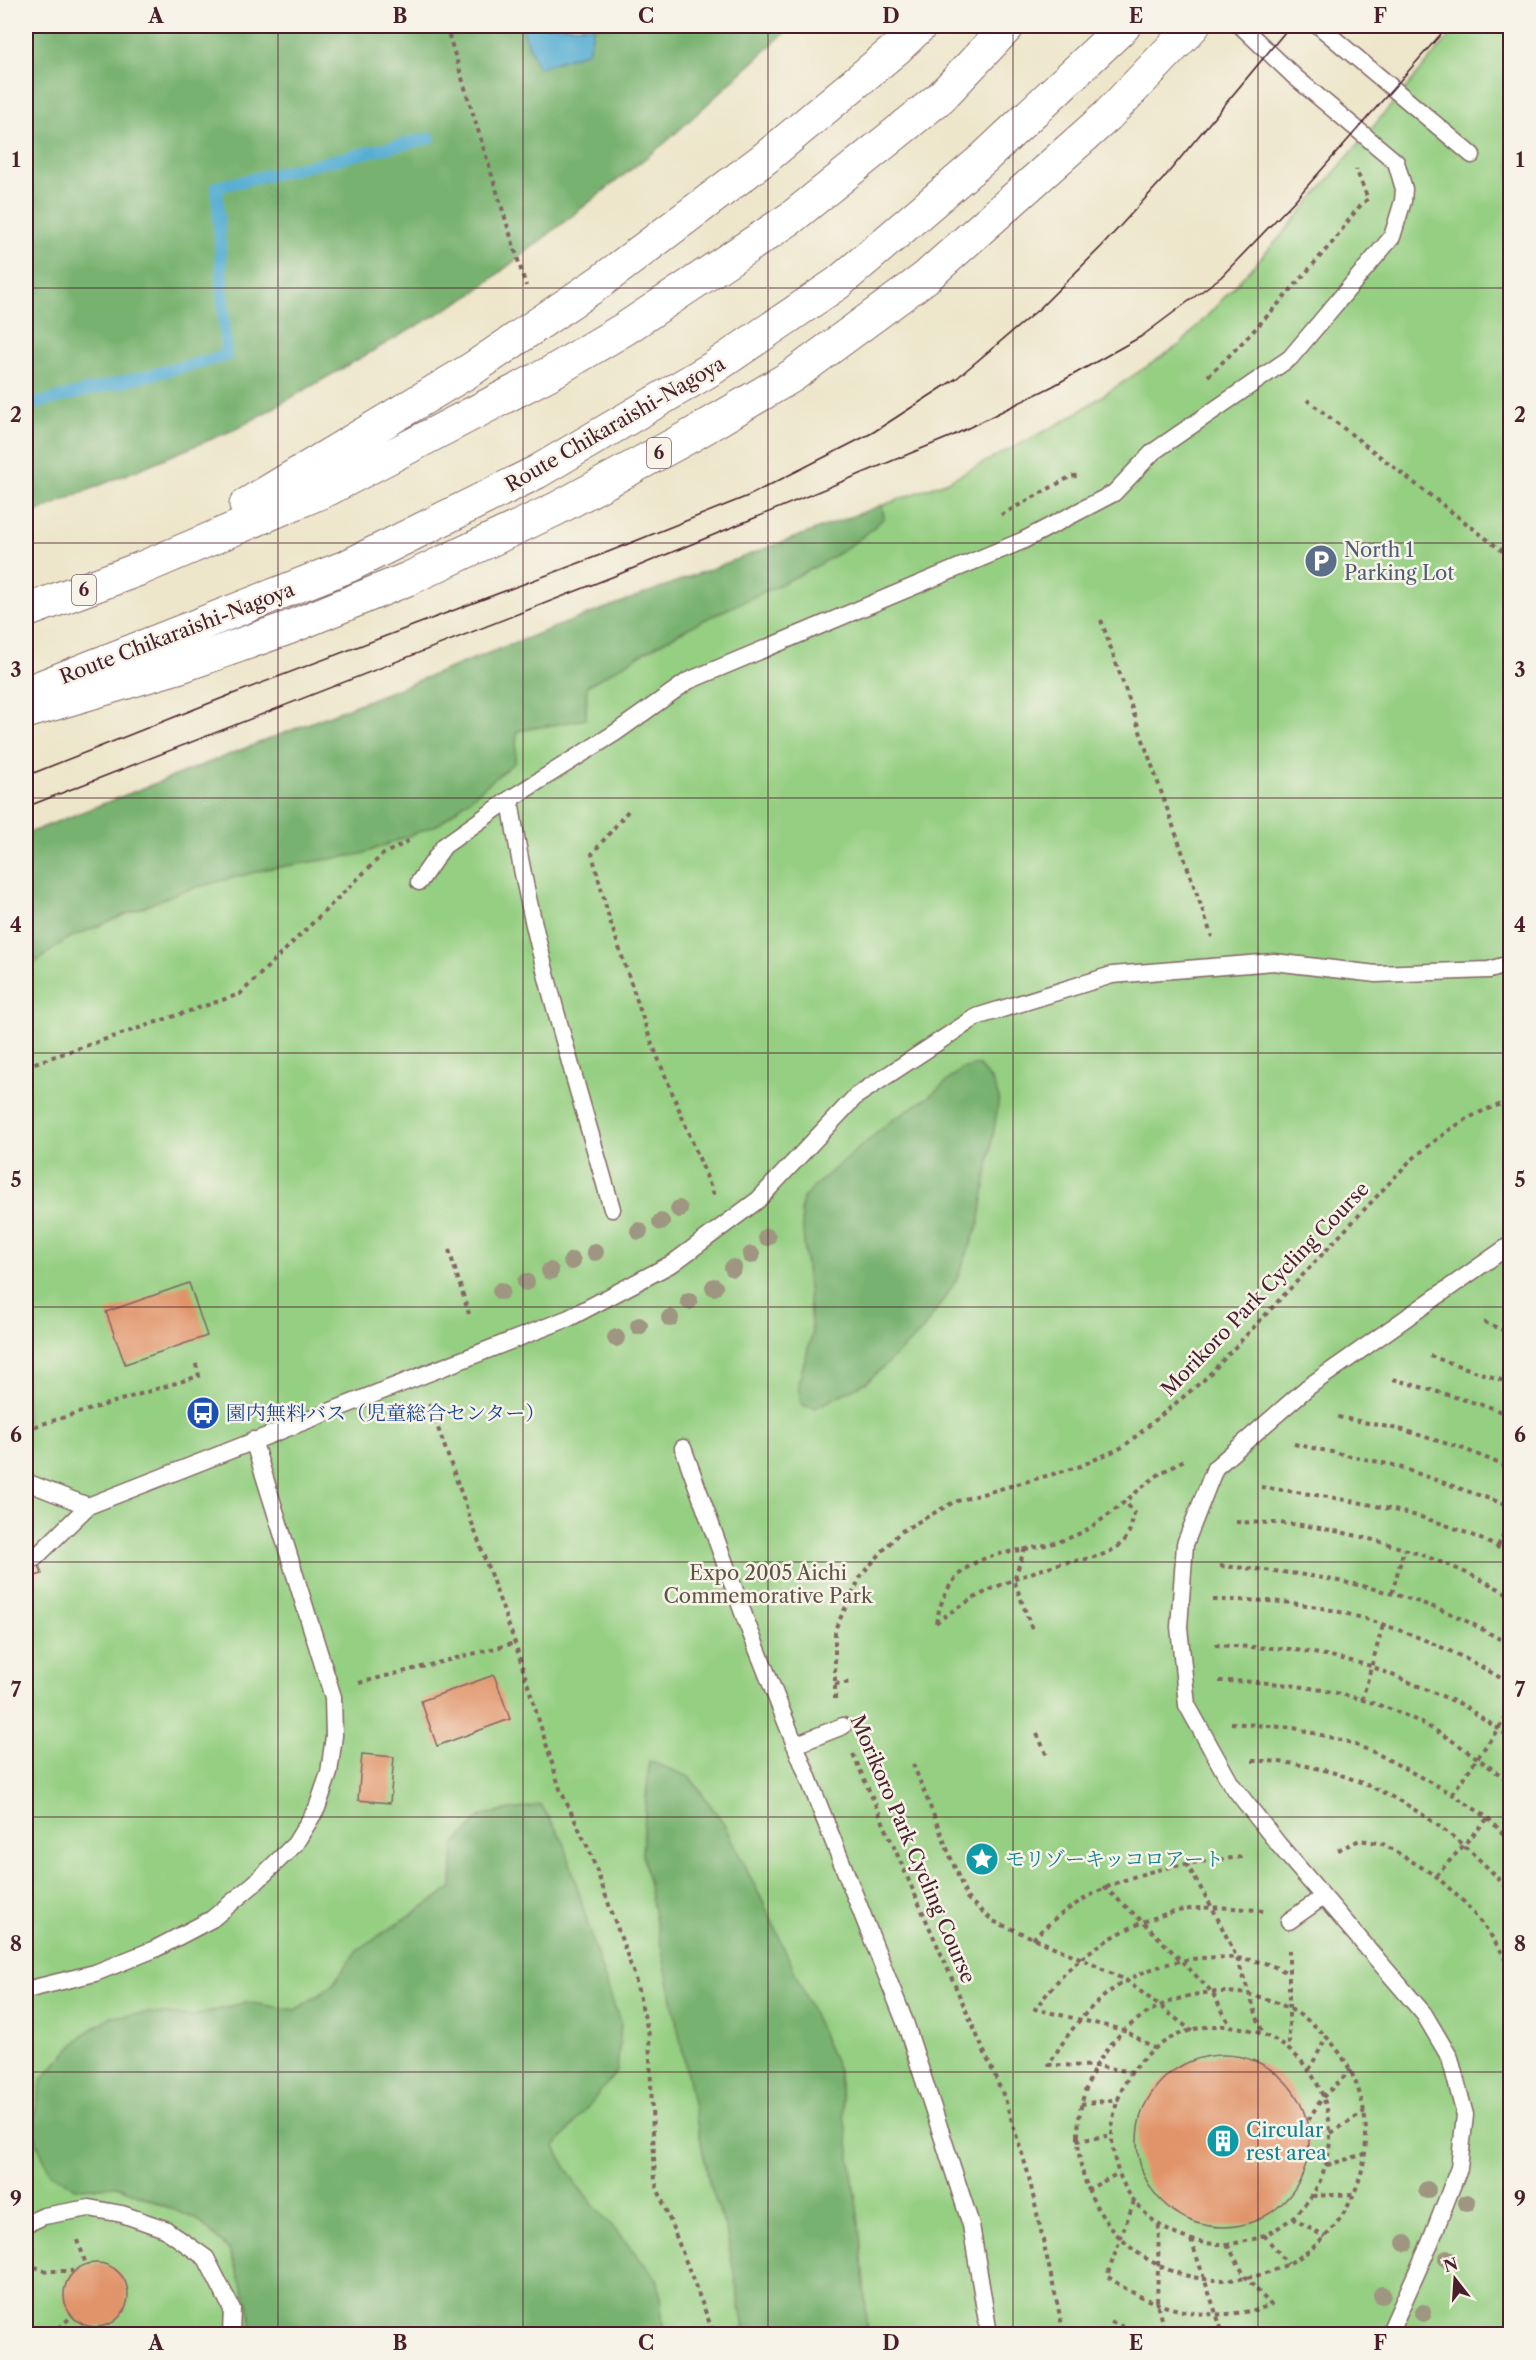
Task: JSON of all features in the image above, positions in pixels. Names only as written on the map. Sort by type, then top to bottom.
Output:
[{"type":"main road","name":"6","points":[[142,568],[472,369],[600,282],[764,159],[896,49],[920,26]]},
{"type":"main road","name":"6","points":[[26,611],[142,568],[328,489],[552,372],[626,328],[791,218],[941,97],[1008,26]]},
{"type":"main road","name":"Route Chikaraishi-Nagoya","points":[[26,693],[348,566],[537,472],[713,368],[838,283],[984,158],[1124,26]]},
{"type":"main road","name":"6","points":[[26,712],[181,666],[288,628],[410,578],[556,509],[692,435],[792,376],[925,278],[1107,116],[1193,26]]},
{"type":"lane","points":[[418,882],[444,846],[510,799],[615,733],[688,681],[1022,541],[1114,493],[1153,452],[1290,358],[1392,237],[1403,201],[1404,189],[1396,162],[1295,77],[1241,26]]},
{"type":"lane","points":[[1319,26],[1472,155]]},
{"type":"lane","points":[[510,799],[518,857],[552,994],[612,1209]]},
{"type":"lane","points":[[35,1558],[88,1506],[568,1318],[673,1263],[758,1200],[856,1096],[976,1017],[1112,975],[1274,962],[1376,974],[1489,970],[1510,964]]},
{"type":"lane","points":[[1389,2334],[1430,2243],[1459,2168],[1465,2115],[1450,2058],[1424,2014],[1279,1845],[1231,1784],[1187,1705],[1179,1627],[1185,1544],[1215,1468],[1308,1387],[1510,1245]]},
{"type":"lane","points":[[26,1990],[94,1973],[155,1949],[212,1919],[255,1883],[295,1844],[317,1808],[329,1773],[334,1736],[333,1697],[253,1440]]},
{"type":"lane","points":[[683,1448],[746,1621],[905,2022],[971,2224],[988,2334]]},
{"type":"lane","points":[[26,1482],[88,1506]]},
{"type":"lane","points":[[795,1745],[843,1726]]},
{"type":"lane","points":[[1288,1921],[1323,1897]]},
{"type":"lane","points":[[26,2224],[44,2216],[88,2208],[122,2214],[165,2229],[206,2258],[232,2309],[231,2334]]},
{"type":"path","points":[[446,26],[537,324]]},
{"type":"path","points":[[1201,382],[1243,344],[1340,235],[1360,206],[1368,200],[1356,170],[1348,162]]},
{"type":"path","points":[[1307,400],[1510,557]]},
{"type":"path","points":[[991,520],[1070,477],[1081,475]]},
{"type":"path","points":[[1101,620],[1223,966]]},
{"type":"path","points":[[627,812],[591,854],[609,918],[649,1036],[726,1224]]},
{"type":"path","points":[[26,1066],[240,994],[382,855],[420,834]]},
{"type":"path","name":"Morikoro Park Cycling Course","points":[[1064,2334],[1028,2173],[1005,2099],[856,1763],[835,1706],[835,1629],[862,1574],[900,1532],[954,1502],[1078,1467],[1123,1447],[1206,1378],[1409,1162],[1446,1130],[1493,1106],[1510,1102]]},
{"type":"path","points":[[448,1250],[469,1314]]},
{"type":"path","points":[[1484,1322],[1510,1333]]},
{"type":"path","points":[[1430,1356],[1510,1383]]},
{"type":"path","points":[[26,1429],[199,1376],[195,1361]]},
{"type":"path","points":[[419,1377],[515,1643],[560,1789],[590,1852],[634,1974],[649,2035],[656,2182],[714,2334]]},
{"type":"path","points":[[1394,1379],[1493,1408],[1510,1417]]},
{"type":"path","points":[[1338,1417],[1403,1430],[1464,1449],[1510,1468]]},
{"type":"path","points":[[1294,1444],[1393,1465],[1510,1506]]},
{"type":"path","points":[[1125,1501],[1134,1513],[1129,1533],[1122,1542],[1096,1558],[1055,1565],[1014,1580],[959,1604],[936,1623],[939,1603],[952,1579],[971,1566],[993,1555],[1059,1541],[1084,1531],[1159,1474],[1192,1456],[1215,1468]]},
{"type":"path","points":[[1262,1487],[1388,1508],[1444,1525],[1498,1546],[1510,1554]]},
{"type":"path","points":[[1498,1546],[1510,1521]]},
{"type":"path","points":[[1236,1522],[1313,1526],[1404,1549],[1433,1558],[1510,1595]]},
{"type":"path","points":[[1025,1548],[1014,1580],[1032,1632]]},
{"type":"path","points":[[1392,1593],[1404,1549]]},
{"type":"path","points":[[1220,1566],[1322,1576],[1392,1593],[1451,1614],[1510,1645]]},
{"type":"path","points":[[1213,1600],[1293,1603],[1383,1625],[1443,1649],[1488,1670],[1510,1684]]},
{"type":"path","points":[[1362,1700],[1383,1625]]},
{"type":"path","points":[[330,1690],[515,1643]]},
{"type":"path","points":[[1215,1645],[1290,1649],[1371,1666],[1463,1705],[1510,1737]]},
{"type":"path","points":[[1219,1681],[1261,1681],[1306,1686],[1362,1700],[1398,1713],[1441,1734],[1510,1782]]},
{"type":"path","points":[[835,1684],[853,1682]]},
{"type":"path","points":[[1452,1794],[1510,1712]]},
{"type":"path","points":[[1231,1723],[1294,1728],[1348,1742],[1452,1794],[1488,1818],[1510,1841]]},
{"type":"path","points":[[1037,1734],[1048,1758]]},
{"type":"path","points":[[1252,1761],[1276,1760],[1303,1764],[1336,1773],[1396,1799],[1465,1845],[1510,1892]]},
{"type":"path","points":[[913,1764],[967,1898],[993,1921],[1127,1981],[1192,2031]]},
{"type":"path","points":[[1436,1876],[1488,1818]]},
{"type":"path","points":[[1338,1850],[1360,1840],[1383,1844],[1436,1876],[1465,1903],[1490,1934],[1510,1965]]},
{"type":"path","points":[[1033,1939],[1051,1920],[1104,1887],[1133,1876],[1185,1863],[1244,1857]]},
{"type":"path","points":[[1185,1863],[1213,1909],[1237,1958],[1263,2035]]},
{"type":"path","points":[[1104,1887],[1144,1923],[1212,1992],[1231,2027]]},
{"type":"path","points":[[1156,2049],[1124,2030],[1035,2009],[1065,1972],[1122,1932],[1190,1909],[1239,1908],[1265,1911],[1288,1921],[1289,2050]]},
{"type":"path","points":[[1133,2072],[1095,2066],[1049,2065],[1063,2040],[1103,1996],[1153,1969],[1209,1957],[1237,1958],[1266,1963],[1289,1973]]},
{"type":"path","points":[[1212,1992],[1250,1994],[1289,2008],[1314,2025],[1327,2036],[1351,2070],[1365,2112],[1367,2136],[1365,2154],[1354,2194],[1346,2210],[1325,2237],[1300,2257],[1264,2274],[1246,2278],[1204,2279],[1182,2275],[1144,2258],[1120,2239],[1102,2217],[1087,2190],[1077,2142],[1085,2088],[1095,2066],[1107,2048],[1139,2017],[1160,2005],[1179,1998],[1212,1992]]},
{"type":"path","points":[[1210,2027],[1231,2027],[1263,2035],[1289,2050],[1309,2070],[1323,2097],[1331,2133],[1327,2165],[1312,2196],[1292,2218],[1264,2235],[1248,2241],[1211,2244],[1174,2234],[1160,2225],[1134,2201],[1119,2173],[1112,2135],[1119,2099],[1133,2072],[1156,2049],[1192,2031],[1210,2027]]},
{"type":"path","points":[[1309,2070],[1327,2036]]},
{"type":"path","points":[[1308,2120],[1323,2097],[1351,2070]]},
{"type":"path","points":[[1081,2104],[1119,2099]]},
{"type":"path","points":[[1331,2133],[1365,2112]]},
{"type":"path","points":[[1077,2142],[1112,2135]]},
{"type":"path","points":[[1327,2165],[1365,2154]]},
{"type":"path","points":[[1087,2190],[1119,2173]]},
{"type":"path","points":[[1312,2196],[1354,2194]]},
{"type":"path","points":[[1134,2201],[1107,2276],[1124,2289],[1180,2312],[1215,2315],[1256,2310],[1271,2305],[1246,2278],[1227,2244]]},
{"type":"path","points":[[1292,2218],[1325,2237]]},
{"type":"path","points":[[1160,2225],[1157,2304],[1165,2334]]},
{"type":"path","points":[[1264,2235],[1288,2264]]},
{"type":"path","points":[[1190,2240],[1223,2334]]},
{"type":"path","points":[[26,2264],[46,2271],[73,2271]]},
{"type":"path","points":[[52,2334],[71,2317]]},
{"type":"path","points":[[1111,2322],[1142,2334]]},
{"type":"path","points":[[99,2334],[102,2327]]},
{"type":"green space","points":[[26,26],[792,26],[666,142],[471,295],[238,428],[26,516]]},
{"type":"green space","name":"Expo 2005 Aichi Commemorative Park","points":[[1458,26],[1510,26],[1510,2334],[26,2334],[26,834],[553,628],[948,481],[1066,420],[1181,344],[1280,237]]},
{"type":"green space","points":[[882,505],[884,518],[842,551],[793,578],[680,632],[587,686],[586,719],[517,731],[515,762],[439,824],[362,854],[267,869],[182,891],[67,939],[26,969],[26,834],[553,628]]},
{"type":"green space","points":[[978,1065],[992,1081],[999,1098],[979,1224],[956,1281],[922,1331],[867,1382],[815,1408],[801,1405],[798,1384],[812,1335],[801,1209],[803,1198],[891,1121],[927,1098],[962,1069]]},
{"type":"green space","points":[[649,1761],[690,1777],[722,1821],[769,1914],[838,2070],[859,2223],[868,2334],[745,2334],[726,2230],[709,2182],[642,1852]]},
{"type":"green space","points":[[541,1805],[564,1842],[600,1965],[621,2024],[617,2071],[555,2147],[576,2184],[658,2280],[664,2334],[252,2334],[249,2306],[229,2250],[198,2220],[117,2186],[76,2188],[49,2172],[32,2129],[42,2079],[83,2035],[111,2017],[148,2013],[195,2016],[246,2002],[295,2010],[331,1987],[357,1950],[452,1888],[454,1845],[482,1815]]},
{"type":"water","points":[[521,26],[594,26],[588,52],[538,68]]},
{"type":"building","points":[[189,1283],[207,1336],[125,1364],[106,1312]]},
{"type":"building","points":[[30,1540],[42,1574],[26,1579],[26,1541]]},
{"type":"building","points":[[494,1675],[510,1719],[437,1746],[421,1701]]},
{"type":"building","points":[[362,1754],[394,1757],[390,1803],[358,1800]]},
{"type":"building","name":"Circular rest area","points":[[1223,2055],[1240,2056],[1256,2061],[1271,2069],[1284,2080],[1295,2093],[1303,2108],[1308,2124],[1308,2158],[1303,2174],[1295,2189],[1284,2202],[1271,2213],[1256,2221],[1240,2226],[1223,2227],[1206,2226],[1190,2221],[1175,2213],[1162,2202],[1151,2189],[1143,2174],[1138,2158],[1137,2141],[1138,2124],[1143,2108],[1151,2093],[1162,2080],[1175,2069],[1190,2061],[1206,2056]]},
{"type":"building","points":[[90,2263],[102,2263],[119,2272],[126,2283],[128,2295],[126,2307],[119,2318],[102,2327],[90,2327],[78,2322],[69,2313],[64,2301],[64,2289],[69,2277],[78,2268]]},
{"type":"waterway","points":[[26,406],[226,356],[217,187],[430,138]]},
{"type":"tram line","points":[[26,776],[748,496],[872,433],[957,378],[1039,309],[1102,246],[1163,179],[1290,26]]},
{"type":"tram line","points":[[26,807],[617,575],[952,436],[1053,386],[1142,336],[1221,277],[1295,200],[1448,26]]},
{"type":"place","name":"North 1 Parking Lot","points":[[1321,561]]},
{"type":"place","name":"園内無料バス（児童総合センター）","points":[[203,1413]]},
{"type":"place","name":"モリゾーキッコロアート","points":[[982,1859]]},
{"type":"place","name":"Circular rest area","points":[[1223,2141]]}]
